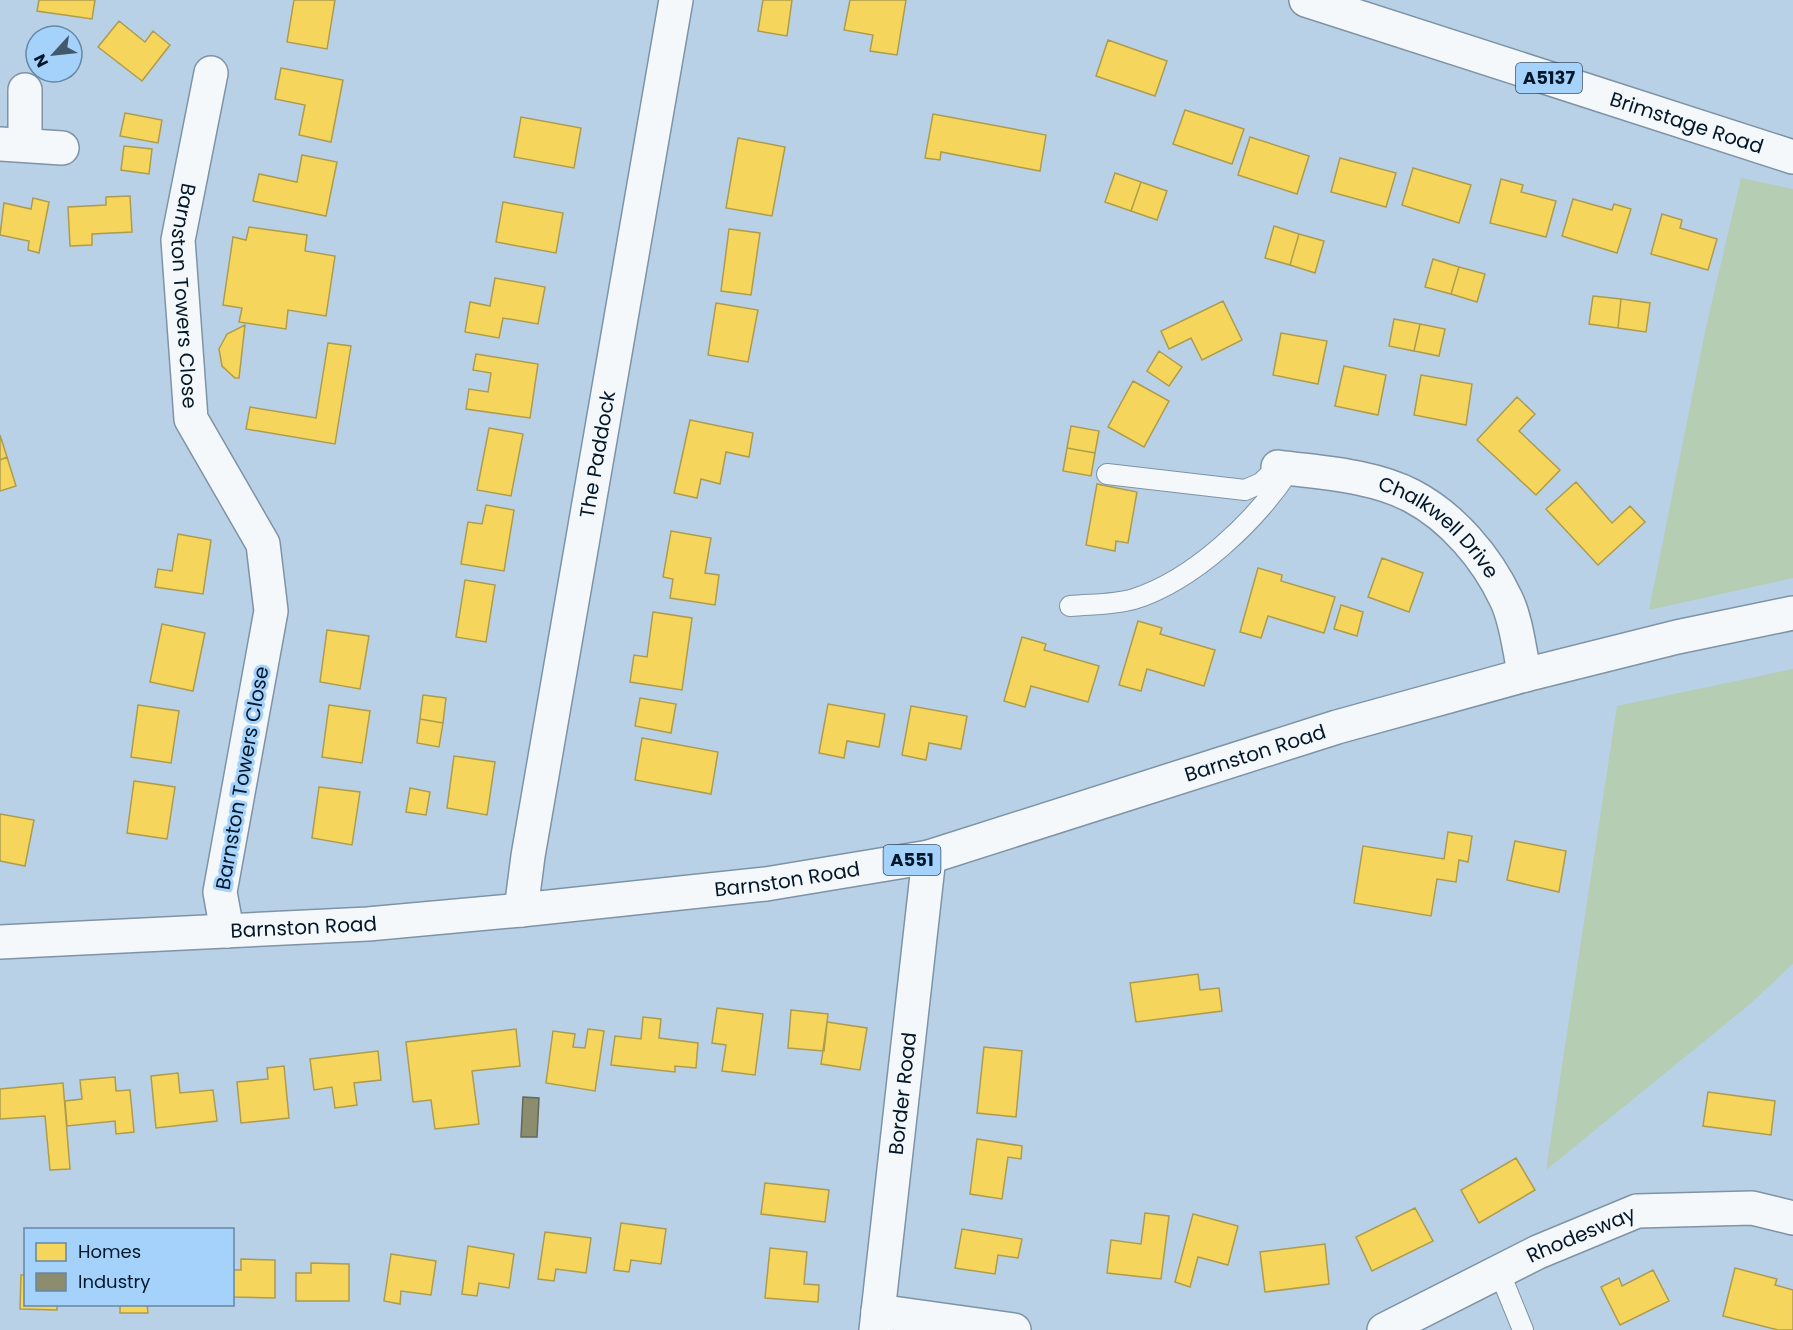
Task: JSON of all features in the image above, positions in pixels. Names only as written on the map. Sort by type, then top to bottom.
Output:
[{"type":"street","name":"The Paddock","points":[[521,910],[528,856],[676,0]]},
{"type":"street","name":"Brimstage Road","points":[[1306,0],[1793,157]]},
{"type":"street","name":"Barnston Towers Close","points":[[211,73],[178,240],[191,419],[263,544],[271,611],[219,892],[227,931]]},
{"type":"street","points":[[25,90],[13,145],[62,148]]},
{"type":"street","name":"Chalkwell Drive","points":[[1284,468],[1370,481],[1411,496],[1443,518],[1475,549],[1507,600],[1525,675]]},
{"type":"street","name":"Barnston Road","points":[[0,942],[368,924],[766,884],[929,857],[1337,727],[1525,675],[1677,637],[1793,613]]},
{"type":"street","name":"Border Road","points":[[877,1321],[929,857]]},
{"type":"street","name":"Rhodesway","points":[[1384,1330],[1538,1252],[1636,1211],[1752,1208],[1793,1218]]},
{"type":"street","points":[[877,1321],[1014,1330]]},
{"type":"lane","points":[[1107,474],[1245,490],[1284,468]]},
{"type":"lane","points":[[1070,606],[1131,600],[1170,583],[1259,511],[1284,468]]},
{"type":"lane","points":[[1498,1272],[1523,1330]]},
{"type":"green space","points":[[1741,178],[1793,189],[1793,578],[1649,610],[1706,327]]},
{"type":"green space","points":[[1793,669],[1793,964],[1749,1005],[1546,1170],[1617,706]]},
{"type":"building: Homes","points":[[39,0],[95,0],[92,19],[37,11]]},
{"type":"building: Homes","points":[[294,0],[335,0],[327,49],[287,42]]},
{"type":"building: Homes","points":[[763,0],[792,0],[787,36],[758,31]]},
{"type":"building: Homes","points":[[850,0],[906,0],[897,55],[870,51],[873,35],[844,30]]},
{"type":"building: Homes","points":[[119,21],[145,42],[153,31],[170,45],[142,81],[98,47]]},
{"type":"building: Homes","points":[[1108,40],[1167,61],[1155,96],[1096,76]]},
{"type":"building: Homes","points":[[281,68],[343,80],[331,142],[299,135],[305,105],[275,99]]},
{"type":"building: Homes","points":[[1185,110],[1244,129],[1232,164],[1173,144]]},
{"type":"building: Homes","points":[[125,113],[162,120],[158,143],[120,136]]},
{"type":"building: Homes","points":[[933,114],[1046,135],[1040,171],[941,152],[940,160],[925,158]]},
{"type":"building: Homes","points":[[521,117],[581,128],[574,168],[514,157]]},
{"type":"building: Homes","points":[[1250,137],[1309,156],[1297,194],[1238,175]]},
{"type":"building: Homes","points":[[738,138],[785,147],[772,216],[726,208]]},
{"type":"building: Homes","points":[[124,146],[152,149],[149,174],[121,170]]},
{"type":"building: Homes","points":[[302,155],[337,162],[326,216],[253,201],[259,174],[297,182]]},
{"type":"building: Homes","points":[[1340,158],[1396,173],[1386,207],[1331,192]]},
{"type":"building: Homes","points":[[1413,168],[1471,185],[1459,223],[1402,205]]},
{"type":"building: Homes","points":[[1115,173],[1141,182],[1131,211],[1105,202]]},
{"type":"building: Homes","points":[[1501,179],[1523,185],[1521,192],[1556,201],[1546,237],[1490,223]]},
{"type":"building: Homes","points":[[1141,182],[1167,191],[1157,220],[1131,211]]},
{"type":"building: Homes","points":[[130,196],[132,232],[92,234],[92,245],[70,246],[68,207],[106,205],[106,197]]},
{"type":"building: Homes","points":[[33,198],[49,202],[39,253],[28,250],[29,241],[0,235],[4,203],[31,209]]},
{"type":"building: Homes","points":[[1573,199],[1612,210],[1614,204],[1631,209],[1617,253],[1562,236]]},
{"type":"building: Homes","points":[[503,202],[563,213],[556,253],[496,242]]},
{"type":"building: Homes","points":[[1662,214],[1682,220],[1680,228],[1717,239],[1708,270],[1651,254]]},
{"type":"building: Homes","points":[[1274,226],[1299,234],[1290,265],[1265,258]]},
{"type":"building: Homes","points":[[249,227],[307,235],[305,251],[335,256],[326,316],[288,310],[286,329],[239,322],[242,308],[223,305],[233,237],[246,240]]},
{"type":"building: Homes","points":[[729,229],[760,233],[751,295],[721,291]]},
{"type":"building: Homes","points":[[1299,234],[1324,241],[1315,273],[1290,265]]},
{"type":"building: Homes","points":[[1433,259],[1459,267],[1451,294],[1425,287]]},
{"type":"building: Homes","points":[[1459,267],[1485,274],[1477,302],[1451,294]]},
{"type":"building: Homes","points":[[495,278],[545,287],[538,324],[503,318],[499,338],[465,332],[470,302],[490,306]]},
{"type":"building: Homes","points":[[1593,296],[1621,299],[1618,328],[1589,324]]},
{"type":"building: Homes","points":[[1621,299],[1650,303],[1646,332],[1618,328]]},
{"type":"building: Homes","points":[[1223,301],[1242,340],[1202,360],[1191,338],[1169,349],[1161,331]]},
{"type":"building: Homes","points":[[716,303],[758,310],[748,362],[708,355]]},
{"type":"building: Homes","points":[[1394,319],[1420,324],[1414,351],[1389,346]]},
{"type":"building: Homes","points":[[1420,324],[1445,329],[1439,356],[1414,351]]},
{"type":"building: Homes","points":[[245,325],[239,378],[235,378],[222,366],[219,349],[227,334]]},
{"type":"building: Homes","points":[[1281,333],[1327,341],[1318,384],[1273,375]]},
{"type":"building: Homes","points":[[328,343],[351,346],[335,444],[246,429],[250,407],[316,418]]},
{"type":"building: Homes","points":[[1159,351],[1182,367],[1169,386],[1147,371]]},
{"type":"building: Homes","points":[[476,354],[538,364],[530,418],[466,409],[469,389],[488,392],[491,373],[473,370]]},
{"type":"building: Homes","points":[[1344,366],[1386,375],[1378,415],[1335,406]]},
{"type":"building: Homes","points":[[1421,375],[1472,384],[1466,425],[1414,415]]},
{"type":"building: Homes","points":[[1133,381],[1169,401],[1144,447],[1108,427]]},
{"type":"building: Homes","points":[[1517,397],[1535,414],[1519,431],[1560,470],[1536,495],[1477,440]]},
{"type":"building: Homes","points":[[690,420],[753,433],[749,457],[726,452],[720,484],[701,479],[697,498],[674,493]]},
{"type":"building: Homes","points":[[1071,426],[1099,431],[1095,453],[1067,448]]},
{"type":"building: Homes","points":[[489,428],[523,434],[511,496],[477,490]]},
{"type":"building: Homes","points":[[0,435],[7,457],[0,460]]},
{"type":"building: Homes","points":[[1067,448],[1095,453],[1091,476],[1063,471]]},
{"type":"building: Homes","points":[[7,457],[16,486],[0,491],[0,460]]},
{"type":"building: Homes","points":[[1576,482],[1612,523],[1630,506],[1645,522],[1598,565],[1546,509]]},
{"type":"building: Homes","points":[[1097,484],[1137,492],[1128,543],[1116,541],[1115,551],[1086,545]]},
{"type":"building: Homes","points":[[486,505],[514,510],[504,571],[461,564],[468,522],[482,524]]},
{"type":"building: Homes","points":[[671,531],[711,538],[705,573],[719,575],[715,605],[670,598],[673,579],[663,577]]},
{"type":"building: Homes","points":[[178,534],[211,540],[203,594],[155,587],[158,569],[172,571]]},
{"type":"building: Homes","points":[[1382,558],[1423,573],[1409,612],[1368,597]]},
{"type":"building: Homes","points":[[1258,568],[1282,575],[1281,581],[1335,597],[1324,633],[1268,616],[1261,638],[1240,632]]},
{"type":"building: Homes","points":[[465,580],[495,585],[486,642],[456,637]]},
{"type":"building: Homes","points":[[1341,605],[1363,612],[1357,636],[1334,629]]},
{"type":"building: Homes","points":[[653,612],[692,618],[682,690],[630,682],[634,655],[647,657]]},
{"type":"building: Homes","points":[[1138,621],[1162,628],[1160,634],[1215,650],[1204,686],[1147,669],[1141,691],[1119,685]]},
{"type":"building: Homes","points":[[162,624],[205,633],[193,691],[150,682]]},
{"type":"building: Homes","points":[[327,630],[369,636],[360,689],[320,682]]},
{"type":"building: Homes","points":[[1022,637],[1046,644],[1044,650],[1099,666],[1088,702],[1031,686],[1025,707],[1004,701]]},
{"type":"building: Homes","points":[[423,695],[446,698],[443,723],[420,719]]},
{"type":"building: Homes","points":[[640,698],[676,704],[671,733],[635,726]]},
{"type":"building: Homes","points":[[828,704],[885,714],[879,747],[847,741],[844,758],[819,753]]},
{"type":"building: Homes","points":[[138,705],[179,711],[171,763],[131,757]]},
{"type":"building: Homes","points":[[329,705],[370,711],[362,763],[322,757]]},
{"type":"building: Homes","points":[[911,706],[967,716],[961,749],[929,743],[926,760],[902,755]]},
{"type":"building: Homes","points":[[420,719],[443,723],[439,747],[417,743]]},
{"type":"building: Homes","points":[[642,738],[718,752],[711,794],[635,780]]},
{"type":"building: Homes","points":[[454,756],[495,762],[487,815],[447,808]]},
{"type":"building: Homes","points":[[134,781],[175,787],[167,839],[127,833]]},
{"type":"building: Homes","points":[[319,787],[360,792],[352,845],[312,838]]},
{"type":"building: Homes","points":[[410,788],[430,792],[426,815],[406,812]]},
{"type":"building: Homes","points":[[0,814],[34,820],[25,866],[0,861]]},
{"type":"building: Homes","points":[[1448,832],[1472,836],[1468,862],[1459,860],[1456,882],[1437,879],[1431,916],[1354,903],[1363,846],[1444,859]]},
{"type":"building: Homes","points":[[1515,841],[1566,851],[1559,892],[1507,880]]},
{"type":"building: Homes","points":[[1198,974],[1200,990],[1219,988],[1222,1011],[1136,1022],[1130,983]]},
{"type":"building: Homes","points":[[717,1008],[763,1014],[755,1075],[722,1071],[726,1045],[712,1043]]},
{"type":"building: Homes","points":[[791,1010],[828,1014],[824,1051],[788,1048]]},
{"type":"building: Homes","points":[[643,1017],[661,1019],[659,1038],[698,1043],[696,1068],[675,1066],[675,1072],[611,1065],[615,1036],[641,1039]]},
{"type":"building: Homes","points":[[827,1022],[867,1028],[860,1070],[821,1064]]},
{"type":"building: Homes","points":[[516,1029],[520,1066],[472,1071],[479,1124],[435,1129],[431,1100],[413,1102],[406,1042]]},
{"type":"building: Homes","points":[[588,1029],[604,1031],[595,1091],[546,1083],[553,1031],[575,1034],[573,1047],[585,1048]]},
{"type":"building: Homes","points":[[984,1047],[1022,1051],[1016,1117],[977,1113]]},
{"type":"building: Homes","points":[[378,1051],[381,1080],[354,1083],[357,1105],[335,1108],[332,1087],[314,1090],[310,1059]]},
{"type":"building: Homes","points":[[284,1066],[289,1118],[241,1123],[237,1082],[268,1079],[267,1068]]},
{"type":"building: Homes","points":[[178,1073],[180,1093],[213,1090],[217,1121],[156,1128],[151,1076]]},
{"type":"building: Homes","points":[[115,1077],[116,1091],[130,1090],[134,1132],[116,1134],[115,1121],[67,1126],[65,1101],[82,1099],[80,1080]]},
{"type":"building: Homes","points":[[63,1083],[70,1169],[50,1170],[45,1116],[0,1119],[0,1089]]},
{"type":"building: Homes","points":[[1708,1092],[1775,1101],[1771,1135],[1703,1126]]},
{"type":"building: Homes","points":[[977,1139],[1022,1146],[1021,1159],[1008,1157],[1002,1199],[970,1194]]},
{"type":"building: Homes","points":[[1516,1158],[1535,1190],[1479,1223],[1461,1190]]},
{"type":"building: Homes","points":[[765,1183],[829,1190],[825,1222],[761,1214]]},
{"type":"building: Homes","points":[[1415,1208],[1433,1241],[1372,1271],[1356,1237]]},
{"type":"building: Homes","points":[[1145,1213],[1169,1216],[1161,1279],[1107,1273],[1111,1240],[1141,1244]]},
{"type":"building: Homes","points":[[1193,1214],[1238,1226],[1228,1265],[1198,1257],[1190,1287],[1175,1282]]},
{"type":"building: Homes","points":[[621,1223],[666,1229],[661,1264],[631,1260],[629,1272],[614,1270]]},
{"type":"building: Homes","points":[[962,1229],[1022,1239],[1018,1258],[998,1255],[995,1274],[955,1268]]},
{"type":"building: Homes","points":[[545,1232],[591,1238],[586,1273],[556,1269],[554,1281],[538,1279]]},
{"type":"building: Homes","points":[[1325,1244],[1329,1284],[1265,1292],[1260,1252]]},
{"type":"building: Homes","points":[[468,1246],[514,1254],[509,1288],[479,1283],[477,1296],[462,1294]]},
{"type":"building: Homes","points":[[770,1248],[807,1252],[804,1284],[819,1285],[818,1302],[765,1298]]},
{"type":"building: Homes","points":[[391,1254],[436,1261],[431,1295],[401,1291],[400,1304],[384,1301]]},
{"type":"building: Homes","points":[[241,1259],[275,1260],[275,1298],[234,1297],[234,1270],[241,1270]]},
{"type":"building: Homes","points":[[311,1263],[349,1264],[349,1301],[296,1301],[296,1273],[311,1273]]},
{"type":"building: Homes","points":[[1735,1268],[1777,1279],[1775,1285],[1793,1290],[1793,1330],[1778,1330],[1723,1316]]},
{"type":"building: Homes","points":[[1653,1270],[1669,1301],[1620,1325],[1601,1287],[1619,1278],[1622,1286]]},
{"type":"building: Homes","points":[[21,1275],[24,1275],[24,1306],[57,1306],[57,1310],[20,1309]]},
{"type":"building: Homes","points":[[120,1306],[147,1306],[148,1313],[120,1313]]},
{"type":"building: Industry","points":[[523,1097],[539,1098],[537,1137],[521,1137]]}]
